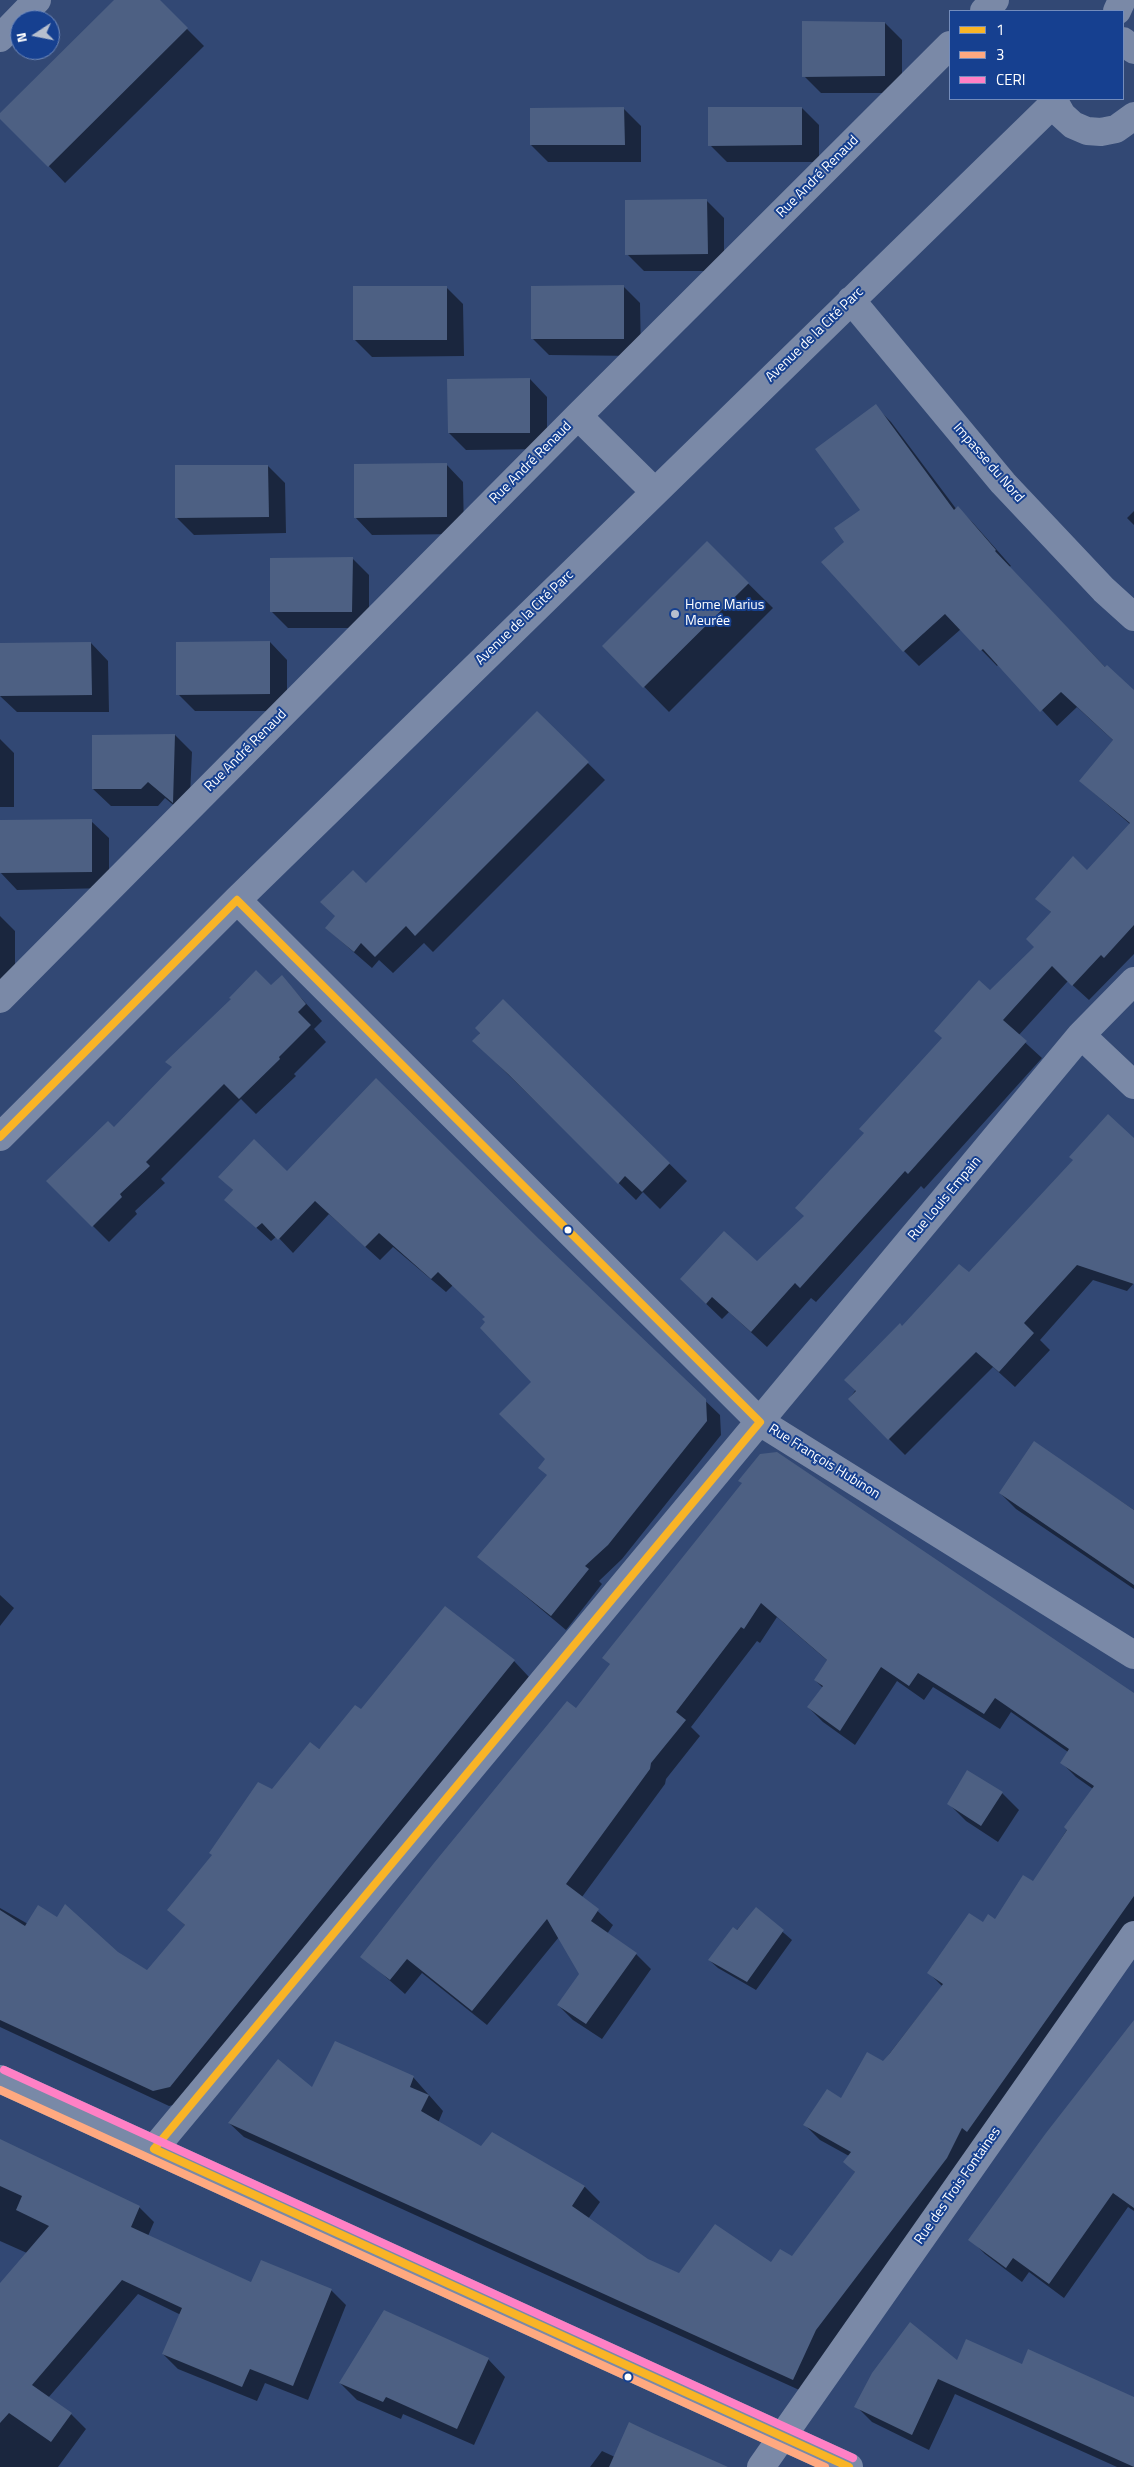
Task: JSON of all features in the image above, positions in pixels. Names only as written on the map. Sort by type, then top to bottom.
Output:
[{"type":"main road","points":[[0,2079],[849,2467]]},
{"type":"street","points":[[9,21],[37,0]]},
{"type":"street","points":[[985,10],[995,0]]},
{"type":"street","points":[[1124,42],[1134,50]]},
{"type":"street","name":"Rue André Renaud","points":[[0,999],[578,416],[949,46]]},
{"type":"street","points":[[1053,101],[1062,115],[1073,125],[1087,131],[1101,132],[1116,129],[1134,116]]},
{"type":"street","name":"Avenue de la Cité Parc","points":[[0,1137],[237,900],[1053,101]]},
{"type":"street","name":"Impasse du Nord","points":[[851,300],[1003,484],[1104,590],[1134,617]]},
{"type":"street","points":[[578,416],[655,492]]},
{"type":"street","name":"Rue François Hubinon","points":[[237,900],[760,1422],[1134,1655]]},
{"type":"street","name":"Rue Louis Empain","points":[[154,2149],[1081,1035],[1134,980]]},
{"type":"street","points":[[1081,1035],[1134,1085]]},
{"type":"street","name":"Rue des Trois Fontaines","points":[[761,2467],[1134,1935]]},
{"type":"building","points":[[114,0],[160,0],[188,28],[48,167],[0,119],[0,113],[53,60],[60,60],[60,54]]},
{"type":"building","points":[[802,21],[885,22],[885,76],[802,77]]},
{"type":"building","points":[[624,107],[625,145],[530,145],[530,108]]},
{"type":"building","points":[[708,107],[802,107],[802,145],[708,146]]},
{"type":"building","points":[[707,199],[708,254],[625,255],[625,200]]},
{"type":"building","points":[[624,285],[624,339],[531,339],[531,286]]},
{"type":"building","points":[[353,286],[447,286],[447,340],[353,340]]},
{"type":"building","points":[[530,378],[530,433],[448,433],[447,379]]},
{"type":"building","points":[[876,404],[954,510],[958,506],[995,551],[1105,667],[1107,665],[1134,690],[1134,925],[1104,958],[1101,955],[1072,986],[1052,966],[1003,1020],[1027,1041],[908,1174],[905,1171],[800,1288],[795,1283],[751,1332],[712,1297],[706,1304],[680,1279],[724,1231],[757,1261],[804,1216],[795,1208],[864,1133],[859,1129],[942,1038],[934,1031],[979,980],[990,990],[1034,947],[1026,939],[1051,912],[1035,899],[1073,856],[1087,870],[1130,823],[1079,781],[1113,740],[1061,692],[1040,712],[983,649],[980,651],[945,614],[903,652],[821,562],[844,542],[834,528],[860,510],[815,449]]},
{"type":"building","points":[[447,463],[447,517],[354,518],[354,464]]},
{"type":"building","points":[[175,465],[268,465],[269,517],[175,518]]},
{"type":"building","name":"Home Marius Meurée","points":[[707,541],[749,583],[643,688],[602,646]]},
{"type":"building","points":[[353,557],[352,612],[270,612],[270,558]]},
{"type":"building","points":[[270,641],[270,694],[176,695],[176,642]]},
{"type":"building","points":[[91,642],[92,695],[0,696],[0,643]]},
{"type":"building","points":[[537,711],[589,762],[415,936],[406,926],[375,957],[361,943],[354,952],[325,928],[335,916],[320,902],[353,870],[366,883]]},
{"type":"building","points":[[175,734],[173,803],[148,782],[141,789],[92,789],[92,735]]},
{"type":"building","points":[[92,819],[92,872],[0,873],[0,820]]},
{"type":"building","points":[[256,970],[271,985],[282,975],[306,1004],[298,1012],[311,1025],[239,1099],[224,1084],[146,1162],[150,1166],[120,1194],[122,1197],[92,1227],[46,1181],[108,1121],[114,1127],[172,1067],[165,1062],[231,999],[229,998]]},
{"type":"building","points":[[503,999],[670,1163],[642,1192],[625,1176],[618,1184],[508,1074],[472,1041],[480,1033],[475,1028]]},
{"type":"building","points":[[376,1078],[539,1239],[706,1399],[707,1421],[608,1545],[585,1566],[589,1569],[551,1616],[477,1557],[547,1475],[538,1468],[545,1459],[499,1414],[531,1382],[480,1328],[485,1322],[482,1319],[485,1317],[438,1272],[431,1279],[379,1233],[365,1247],[315,1201],[278,1240],[262,1223],[256,1228],[224,1200],[233,1190],[218,1177],[254,1139],[287,1171]]},
{"type":"building","points":[[1108,1114],[1134,1138],[1134,1284],[1077,1265],[1024,1323],[1034,1333],[999,1372],[976,1352],[888,1440],[848,1399],[856,1391],[844,1380],[900,1323],[902,1326],[959,1264],[969,1272],[1073,1160],[1069,1157]]},
{"type":"building","points":[[1034,1441],[1134,1510],[1134,1585],[999,1493]]},
{"type":"building","points":[[777,1452],[1134,1693],[1134,1896],[967,2132],[962,2128],[947,2158],[816,2330],[793,2380],[228,2123],[278,2059],[312,2087],[335,2041],[414,2076],[410,2087],[429,2095],[421,2111],[481,2146],[492,2132],[585,2186],[572,2206],[648,2259],[679,2273],[715,2224],[771,2262],[780,2249],[792,2256],[855,2172],[843,2162],[851,2152],[803,2125],[827,2089],[841,2098],[867,2052],[883,2061],[890,2053],[943,1984],[927,1973],[969,1913],[983,1922],[988,1914],[995,1919],[1023,1875],[1033,1881],[1067,1830],[1064,1827],[1094,1786],[1060,1763],[1069,1749],[995,1698],[984,1714],[918,1673],[909,1686],[881,1667],[840,1731],[807,1707],[823,1686],[814,1680],[827,1660],[761,1603],[744,1629],[741,1627],[676,1712],[686,1720],[651,1763],[650,1769],[566,1884],[599,1909],[591,1921],[637,1953],[586,2024],[557,2005],[579,1974],[547,1919],[472,2011],[407,1959],[390,1980],[360,1957],[434,1863],[567,1701],[576,1708],[610,1664],[602,1658],[742,1483],[738,1481],[760,1454]]},
{"type":"building","points":[[445,1606],[515,1660],[170,2087],[153,2091],[0,2020],[0,1910],[25,1926],[38,1905],[57,1917],[65,1904],[118,1952],[147,1970],[185,1925],[167,1910],[212,1855],[209,1853],[258,1782],[272,1789],[310,1742],[319,1749],[355,1705],[361,1709]]},
{"type":"building","points":[[967,1770],[1003,1792],[981,1826],[947,1804]]},
{"type":"building","points":[[756,1907],[784,1930],[747,1982],[708,1960],[733,1927],[737,1930]]},
{"type":"building","points":[[1134,2020],[1134,2208],[1113,2193],[1049,2284],[1013,2258],[1006,2268],[968,2240],[1046,2133]]},
{"type":"building","points":[[0,2139],[140,2206],[131,2227],[251,2282],[261,2260],[332,2289],[293,2386],[250,2369],[242,2387],[162,2354],[182,2308],[122,2280],[32,2385],[72,2413],[51,2442],[9,2413],[0,2423],[0,2283],[49,2226],[16,2210],[22,2196],[0,2186]]},
{"type":"building","points":[[384,2310],[489,2358],[457,2429],[386,2397],[383,2402],[339,2383]]},
{"type":"building","points":[[910,2322],[957,2360],[966,2339],[1022,2364],[1028,2349],[1134,2397],[1134,2467],[938,2379],[912,2435],[854,2407],[872,2373]]},
{"type":"building","points":[[629,2422],[654,2434],[728,2467],[609,2467]]},
{"type":"transit line","name":"1","points":[[237,900],[760,1422]]},
{"type":"transit line","name":"1","points":[[0,1137],[237,900]]},
{"type":"transit line","name":"1","points":[[154,2149],[760,1422]]},
{"type":"transit line","name":"CERI","points":[[4,2070],[853,2458]]},
{"type":"transit line","name":"3","points":[[0,2090],[825,2467]]},
{"type":"transit line","name":"1","points":[[154,2149],[849,2467]]},
{"type":"place","name":"Home Marius Meurée","points":[[675,614]]}]
